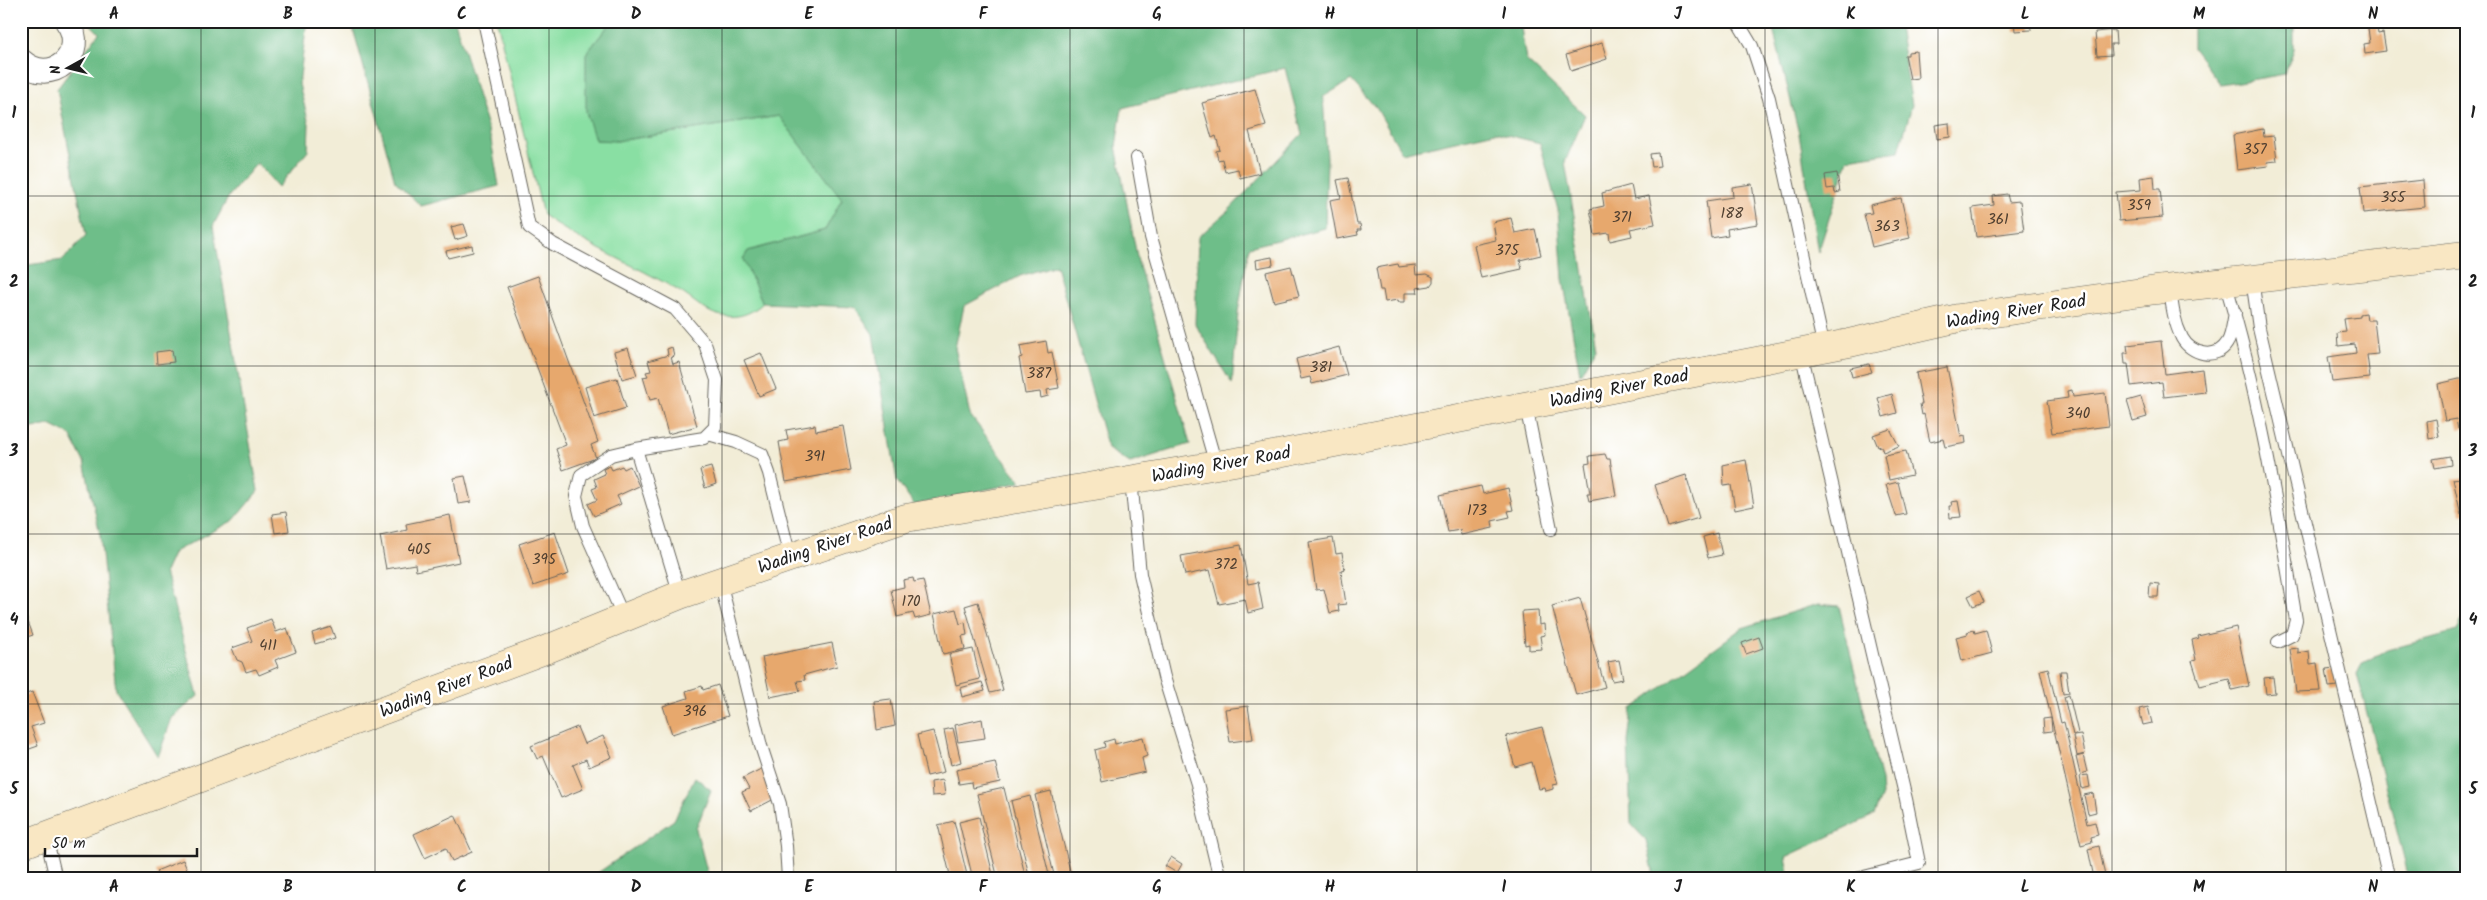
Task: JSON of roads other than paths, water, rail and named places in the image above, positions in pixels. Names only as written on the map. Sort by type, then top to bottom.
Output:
[{"type":"main road","name":"Wading River Road","points":[[34,841],[545,650],[680,594],[906,518],[1216,465],[1813,350],[1959,318],[2226,282],[2466,255]]},
{"type":"street","points":[[21,61],[36,70],[46,71],[56,69],[64,63],[71,55],[74,45],[74,36],[67,21]]},
{"type":"lane","points":[[484,21],[529,228],[553,244],[675,309],[705,344],[717,380],[715,427],[704,438],[611,455],[581,475],[576,496],[582,526],[624,618]]},
{"type":"lane","points":[[1737,21],[1752,46],[1769,98],[1813,350],[1919,863],[1899,874],[1856,879]]},
{"type":"lane","points":[[1137,158],[1151,237],[1216,465]]},
{"type":"lane","points":[[2252,280],[2261,337],[2389,879]]},
{"type":"lane","points":[[2226,282],[2269,459],[2296,620],[2292,635],[2278,642]]},
{"type":"lane","points":[[2170,289],[2174,320],[2183,340],[2193,350],[2207,355],[2219,351],[2227,343],[2235,313]]},
{"type":"lane","points":[[1526,406],[1551,529]]},
{"type":"lane","points":[[708,434],[736,442],[762,454],[769,473],[790,557]]},
{"type":"lane","points":[[636,449],[680,594]]},
{"type":"lane","points":[[1131,479],[1140,574],[1164,677],[1197,784],[1220,879]]},
{"type":"lane","points":[[720,581],[761,746],[780,804],[786,846],[788,879]]},
{"type":"lane","points":[[34,841],[56,879]]}]
